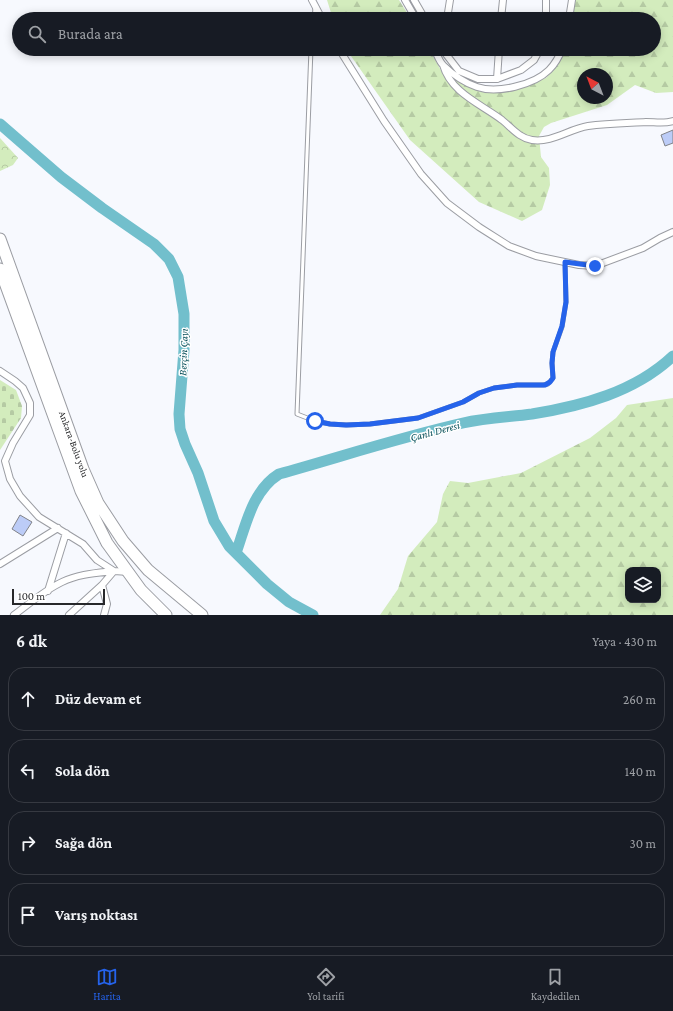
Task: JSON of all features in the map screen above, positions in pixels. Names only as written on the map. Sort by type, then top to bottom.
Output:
[{"type":"highway","name":"Ankara-Bolu yolu","points":[[0,239],[83,469],[98,503],[124,541],[148,570],[202,615]]},
{"type":"highway","name":"Ankara-Bolu yolu","points":[[0,269],[81,491],[107,543],[141,590],[166,615]]},
{"type":"street","points":[[404,0],[412,12]]},
{"type":"street","points":[[414,0],[421,12]]},
{"type":"street","points":[[448,12],[450,0]]},
{"type":"street","points":[[501,12],[502,0]]},
{"type":"street","points":[[546,0],[546,12]]},
{"type":"street","points":[[570,12],[572,0]]},
{"type":"street","points":[[314,3],[318,12]]},
{"type":"street","points":[[343,56],[384,120],[421,174],[447,203],[479,227],[509,246],[536,256],[595,266],[643,248],[673,232]]},
{"type":"street","points":[[438,56],[445,71],[454,84],[518,134],[528,139],[544,140],[587,126],[621,123],[665,123],[673,121]]},
{"type":"street","points":[[447,56],[459,71],[478,79],[497,79],[521,70],[534,60],[536,56]]},
{"type":"street","points":[[497,79],[499,56]]},
{"type":"street","points":[[443,65],[453,74],[472,85],[494,90],[522,84],[542,75],[553,66],[558,56]]},
{"type":"street","points":[[0,371],[15,380],[23,388],[30,403],[30,415],[13,443],[6,461],[10,479],[20,496],[39,516],[83,544],[97,560],[114,571]]},
{"type":"street","points":[[0,470],[7,468]]},
{"type":"street","points":[[0,564],[58,528]]},
{"type":"street","points":[[48,591],[66,533]]},
{"type":"street","points":[[14,615],[63,582],[87,574],[114,571],[129,572]]},
{"type":"street","points":[[68,615],[102,585],[114,571]]},
{"type":"street","points":[[102,585],[107,604],[104,615]]},
{"type":"lane","points":[[311,56],[297,414],[315,421],[330,424],[370,424],[418,418],[463,402],[479,393],[494,388],[517,385],[548,384],[553,378],[553,352],[562,326],[566,302],[565,262]]},
{"type":"green space","points":[[327,0],[399,0],[407,12],[331,12]]},
{"type":"green space","points":[[575,0],[673,0],[673,92],[656,93],[635,85],[613,101],[613,68],[577,68],[577,104],[608,104],[551,123],[544,127],[539,136],[541,157],[549,168],[550,185],[542,210],[522,221],[479,202],[410,140],[351,56],[433,56],[443,74],[481,92],[499,93],[546,78],[558,65],[562,56],[661,56],[661,12],[572,12]]},
{"type":"green space","points":[[0,138],[18,158],[13,165],[0,171]]},
{"type":"green space","points":[[0,380],[16,390],[22,406],[21,418],[0,450]]},
{"type":"green space","points":[[673,398],[673,615],[380,615],[398,589],[408,556],[437,522],[443,494],[450,481],[468,483],[521,473],[590,438],[616,418],[627,405]]},
{"type":"building","points":[[673,130],[673,143],[665,146],[661,135]]},
{"type":"building","points":[[20,515],[32,522],[23,536],[12,529]]},
{"type":"waterway","name":"Berçin Çayı","points":[[0,124],[61,177],[154,244],[169,259],[178,277],[184,314],[184,350],[179,414],[180,429],[198,473],[214,521],[229,546],[267,584],[289,602],[313,615]]},
{"type":"waterway","name":"Çanlı Deresi","points":[[236,553],[251,509],[256,499],[270,481],[279,474],[463,423],[551,411],[589,402],[607,396],[642,379],[673,356]]},
{"type":"route","points":[[315,421],[346,425],[370,424],[418,418],[463,402],[479,393],[494,388],[517,385],[548,384],[553,378],[553,352],[562,326],[566,302],[565,262],[595,266]]}]
